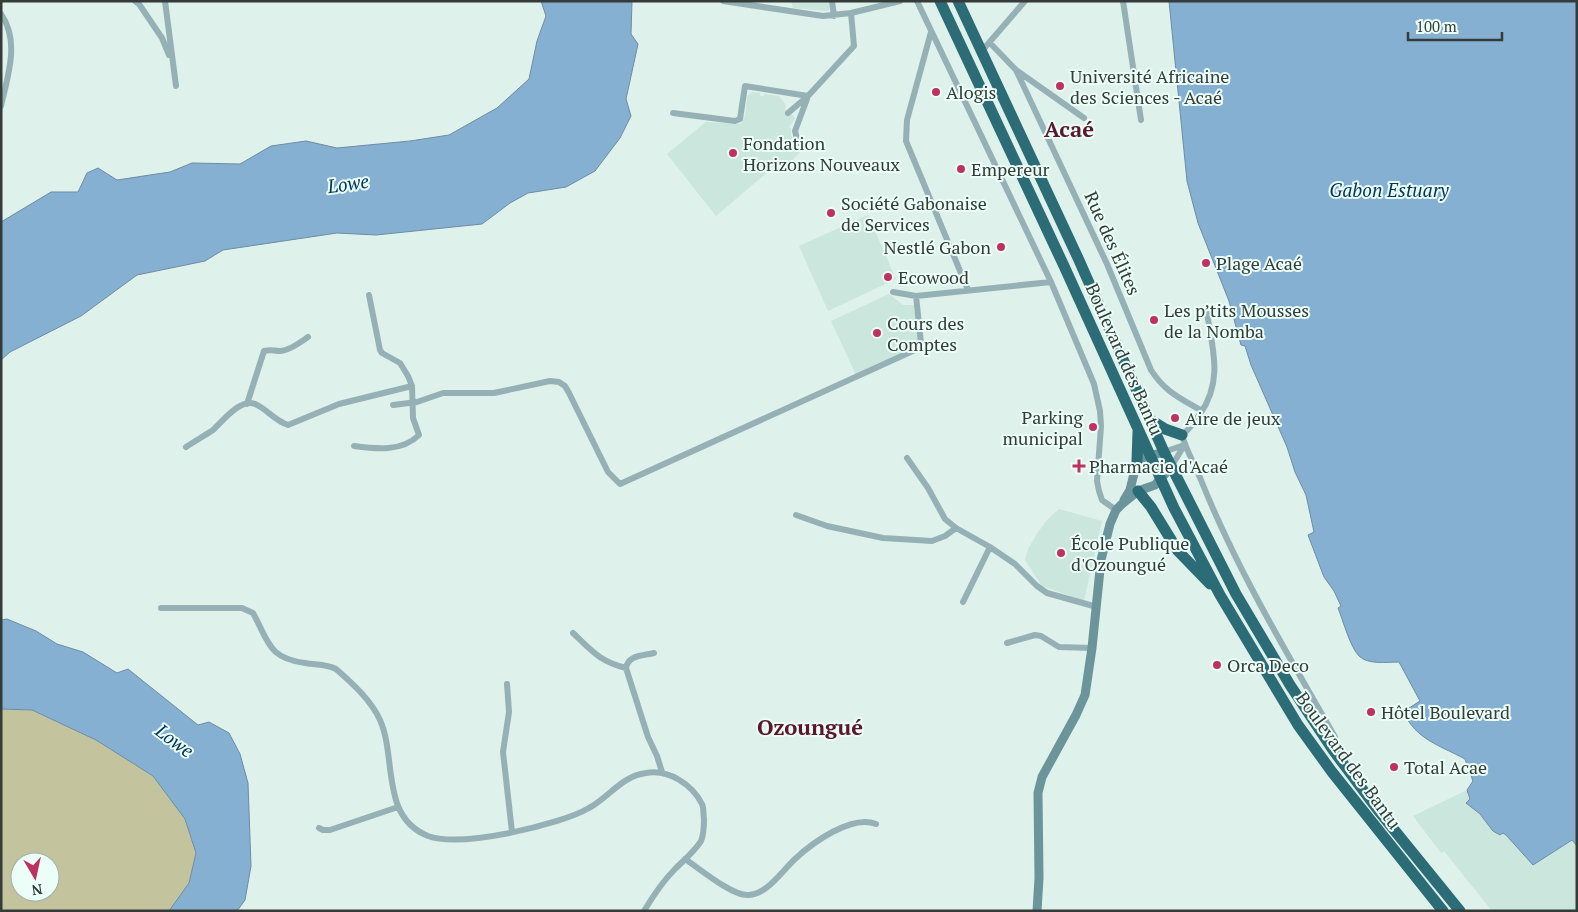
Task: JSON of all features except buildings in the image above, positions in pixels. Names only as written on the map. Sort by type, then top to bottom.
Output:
[{"type":"highway","name":"Boulevard des Bantu","points":[[940,1],[1188,537],[1220,595],[1298,725],[1332,772],[1443,911]]},
{"type":"highway","name":"Boulevard des Bantu","points":[[958,1],[1078,258],[1164,452],[1236,594],[1290,685],[1333,750],[1378,810],[1460,911]]},
{"type":"highway","points":[[1149,419],[1183,440]]},
{"type":"highway","points":[[1137,461],[1138,428]]},
{"type":"highway","points":[[1138,491],[1151,506],[1178,551],[1220,595]]},
{"type":"street","points":[[135,1],[162,38],[172,63]]},
{"type":"street","points":[[165,1],[176,86]]},
{"type":"street","points":[[723,1],[770,9],[834,16],[900,1]]},
{"type":"street","points":[[832,1],[834,16]]},
{"type":"street","points":[[917,1],[1051,282],[1094,384],[1101,426],[1097,481],[1099,491],[1102,500],[1119,507]]},
{"type":"street","points":[[981,52],[1024,1]]},
{"type":"street","points":[[1123,1],[1141,120]]},
{"type":"street","points":[[788,113],[808,96],[854,46],[851,13]]},
{"type":"street","points":[[1,14],[10,31],[12,43],[1,106]]},
{"type":"street","points":[[931,32],[907,120],[906,141],[968,290]]},
{"type":"street","points":[[990,43],[1016,70],[1084,118]]},
{"type":"street","name":"Rue des Élites","points":[[1016,70],[1107,264],[1151,370],[1159,383],[1166,389],[1202,411]]},
{"type":"street","points":[[674,113],[734,121],[740,119],[745,86],[808,96]]},
{"type":"street","points":[[798,143],[795,131],[808,96]]},
{"type":"street","points":[[893,292],[916,296],[1051,282]]},
{"type":"street","points":[[354,446],[373,448],[400,446],[419,435],[413,418],[412,386],[400,363],[380,350],[369,295]]},
{"type":"street","points":[[393,405],[412,403],[444,393],[494,393],[543,382],[558,382],[565,386],[569,393],[608,472],[620,484],[915,350],[921,343],[916,296]]},
{"type":"street","points":[[1119,507],[1138,491],[1150,488],[1161,479],[1171,466],[1183,440],[1209,399],[1215,374],[1207,314]]},
{"type":"street","points":[[247,404],[264,351],[282,351],[302,342],[308,337]]},
{"type":"street","points":[[186,447],[212,430],[234,410],[247,404],[256,404],[274,418],[288,425],[339,404],[412,386]]},
{"type":"street","points":[[1037,911],[1039,878],[1038,793],[1042,777],[1082,704],[1085,695],[1104,547],[1110,524],[1130,490],[1137,461],[1164,452],[1183,440]]},
{"type":"street","points":[[1183,440],[1191,454],[1215,516],[1250,587],[1335,737]]},
{"type":"street","points":[[907,458],[928,488],[945,519],[956,528],[990,546],[1023,570],[1037,586],[1047,593],[1097,607]]},
{"type":"street","points":[[796,515],[827,526],[883,538],[932,541],[945,536],[956,528]]},
{"type":"street","points":[[963,602],[990,546]]},
{"type":"street","points":[[161,608],[242,608],[248,610],[253,613],[274,652],[282,657],[304,663],[330,666],[336,669],[364,697],[380,720],[385,733],[398,807],[406,820],[428,836],[444,840],[485,838],[512,832],[581,813],[593,806],[623,781],[635,776],[647,772],[662,772],[672,775],[680,780],[702,805],[703,834],[701,840],[657,891],[647,910]]},
{"type":"street","points":[[573,633],[608,663],[626,668]]},
{"type":"street","points":[[1006,643],[1034,635],[1041,636],[1059,647],[1092,648]]},
{"type":"street","points":[[654,653],[631,658],[627,662],[626,668],[648,737],[662,772]]},
{"type":"street","points":[[507,684],[509,712],[503,752],[512,832]]},
{"type":"street","points":[[319,828],[330,830],[398,807]]},
{"type":"street","points":[[685,859],[733,892],[752,895],[762,891],[797,857],[823,838],[854,824],[863,822],[876,824]]},
{"type":"shaded area","points":[[791,1],[829,1],[830,8],[828,11],[793,8]]},
{"type":"shaded area","name":"Fondation Horizons Nouveaux","points":[[752,92],[760,93],[760,96],[764,96],[764,94],[779,96],[786,105],[785,109],[795,119],[789,127],[800,152],[783,170],[776,163],[716,216],[667,154],[706,122],[741,124],[745,116],[747,97]]},
{"type":"shaded area","points":[[868,215],[896,279],[828,311],[799,246]]},
{"type":"shaded area","name":"Cours des Comptes","points":[[889,294],[903,305],[914,305],[919,345],[856,375],[831,321]]},
{"type":"shaded area","name":"École Publique d'Ozoungué","points":[[1059,509],[1102,521],[1084,601],[1042,586],[1025,560],[1028,549],[1038,532]]},
{"type":"shaded area","points":[[1467,790],[1470,800],[1467,803],[1486,821],[1506,835],[1533,865],[1572,840],[1577,846],[1577,911],[1492,911],[1444,851],[1441,853],[1413,816]]},
{"type":"green space","points":[[1,709],[32,710],[96,740],[153,776],[185,819],[196,853],[189,883],[169,911],[1,911]]},
{"type":"water","name":"Lowe","points":[[541,1],[632,1],[631,34],[638,44],[626,99],[631,116],[620,138],[595,171],[566,187],[528,193],[510,203],[482,224],[376,235],[337,233],[223,250],[205,261],[137,275],[81,316],[10,352],[1,360],[1,222],[51,192],[78,192],[87,173],[98,168],[117,180],[170,172],[192,163],[240,164],[271,146],[306,141],[337,148],[449,135],[497,108],[529,79],[537,41],[546,16]]},
{"type":"water","name":"Gabon Estuary","points":[[1169,1],[1577,1],[1577,846],[1572,840],[1533,865],[1506,835],[1503,833],[1500,835],[1493,831],[1480,814],[1466,803],[1470,799],[1467,790],[1473,781],[1465,759],[1422,735],[1415,729],[1403,712],[1420,701],[1399,662],[1367,661],[1359,656],[1353,646],[1338,608],[1341,606],[1334,591],[1324,577],[1308,535],[1314,532],[1306,495],[1251,365],[1245,346],[1241,345],[1229,301],[1198,223],[1187,181]]},
{"type":"water","name":"Lowe","points":[[7,619],[36,631],[57,644],[83,652],[117,673],[128,669],[198,725],[209,722],[229,733],[240,754],[248,783],[251,866],[245,900],[237,911],[169,911],[189,883],[196,853],[185,819],[153,776],[96,740],[32,710],[1,709],[1,620]]},
{"type":"place","name":"Université Africaine des Sciences - Acaé","points":[[1060,86]]},
{"type":"place","name":"Alogis","points":[[936,92]]},
{"type":"place","name":"Fondation Horizons Nouveaux","points":[[733,153]]},
{"type":"place","name":"Empereur","points":[[961,169]]},
{"type":"place","name":"Société Gabonaise de Services","points":[[831,213]]},
{"type":"place","name":"Nestlé Gabon","points":[[1001,247]]},
{"type":"place","name":"Plage Acaé","points":[[1206,263]]},
{"type":"place","name":"Ecowood","points":[[888,277]]},
{"type":"place","name":"Les p’tits Mousses de la Nomba","points":[[1154,320]]},
{"type":"place","name":"Cours des Comptes","points":[[877,333]]},
{"type":"place","name":"Aire de jeux","points":[[1175,418]]},
{"type":"place","name":"Parking municipal","points":[[1093,427]]},
{"type":"place","name":"Pharmacie d'Acaé","points":[[1079,466]]},
{"type":"place","name":"École Publique d'Ozoungué","points":[[1061,553]]},
{"type":"place","name":"Orca Deco","points":[[1217,665]]},
{"type":"place","name":"Hôtel Boulevard","points":[[1371,712]]},
{"type":"place","name":"Total Acae","points":[[1394,767]]},
{"type":"district","name":"Acaé","points":[[1069,128]]},
{"type":"district","name":"Ozoungué","points":[[810,726]]}]
